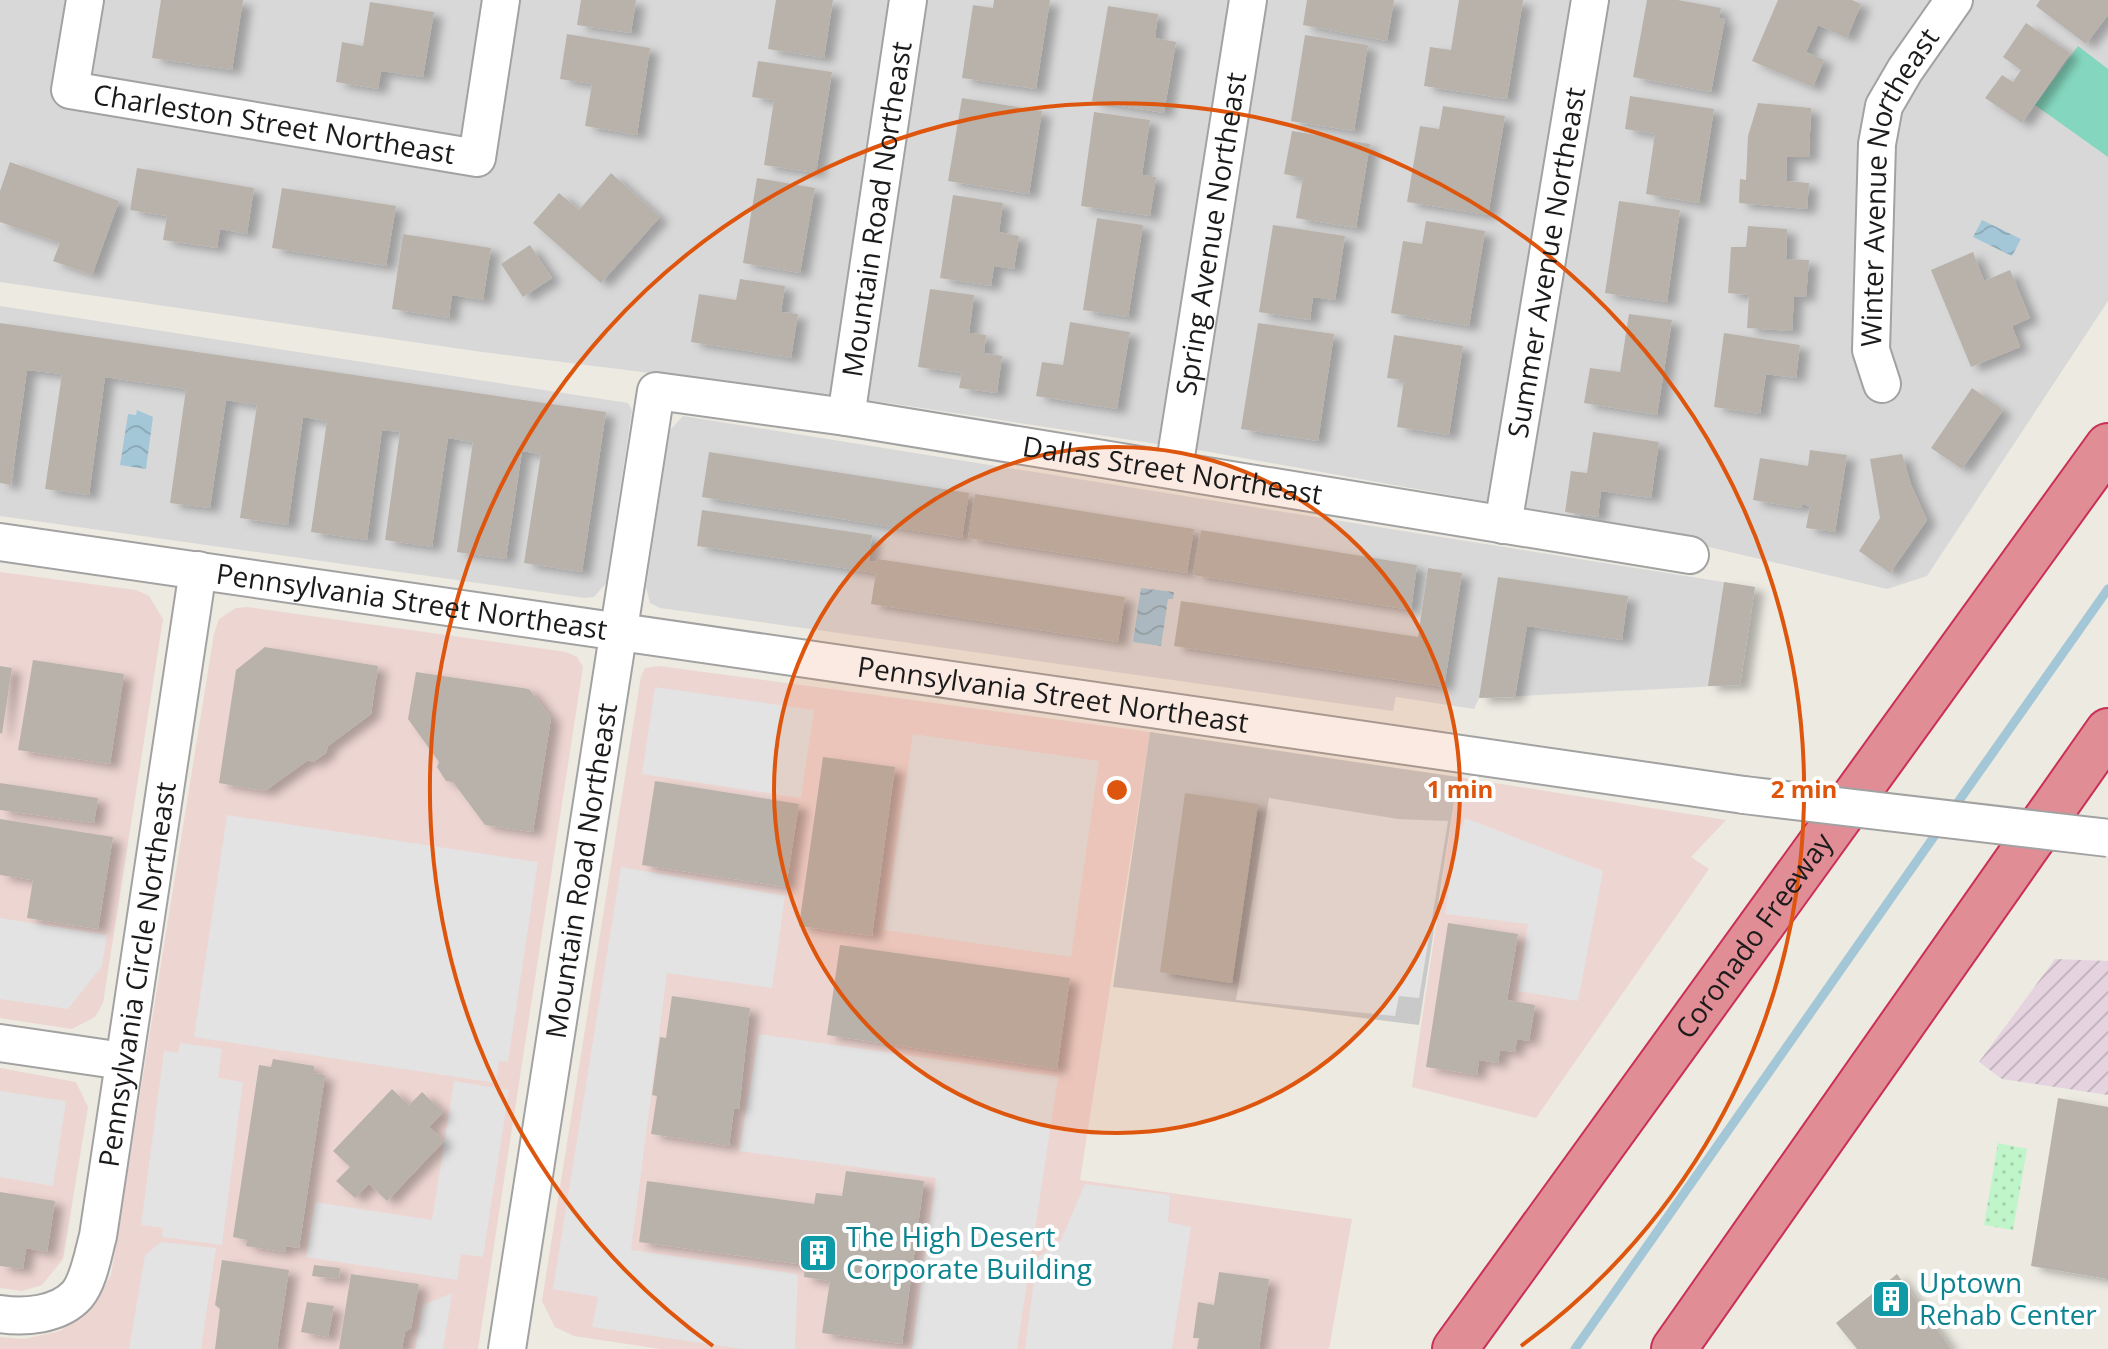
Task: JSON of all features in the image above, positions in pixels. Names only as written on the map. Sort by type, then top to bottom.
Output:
[{"type":"highway","name":"Coronado Freeway","points":[[1455,1349],[2108,446]]},
{"type":"highway","points":[[1674,1349],[2108,731]]},
{"type":"street","name":"Charleston Street Northeast","points":[[85,0],[70,90],[477,158],[501,0]]},
{"type":"street","name":"Mountain Road Northeast","points":[[846,417],[908,0]]},
{"type":"street","name":"Spring Avenue Northeast","points":[[1174,469],[1248,0]]},
{"type":"street","name":"Summer Avenue Northeast","points":[[1503,525],[1590,0]]},
{"type":"street","name":"Winter Avenue Northeast","points":[[1882,384],[1871,350],[1877,144],[1884,106],[1954,0]]},
{"type":"street","name":"Mountain Road Northeast","points":[[513,1348],[618,629],[656,391]]},
{"type":"street","name":"Dallas Street Northeast","points":[[656,391],[846,417],[1174,469],[1690,555]]},
{"type":"street","name":"Pennsylvania Street Northeast","points":[[0,542],[618,629],[1744,795],[2108,838]]},
{"type":"street","name":"Pennsylvania Circle Northeast","points":[[0,1314],[15,1317],[52,1311],[77,1295],[98,1236],[198,570]]},
{"type":"street","points":[[0,1043],[123,1061]]},
{"type":"shaded area","points":[[0,0],[2108,0],[2108,301],[1927,576],[1887,589],[1611,524],[1210,452],[889,403],[482,352],[0,282]]},
{"type":"shaded area","points":[[0,306],[628,403],[632,410],[606,583],[594,597],[585,598],[0,516]]},
{"type":"shaded area","points":[[683,416],[1755,587],[1740,685],[1479,698],[1474,709],[1396,697],[1393,711],[660,608],[650,603],[646,587],[670,430]]},
{"type":"shaded area","points":[[0,572],[136,590],[149,596],[163,619],[103,1003],[95,1017],[72,1029],[0,1018]]},
{"type":"shaded area","points":[[247,607],[566,652],[577,657],[583,667],[478,1349],[0,1349],[0,1337],[24,1339],[60,1331],[93,1306],[111,1275],[214,634],[219,619],[236,608]]},
{"type":"shaded area","points":[[659,666],[1150,732],[1080,1180],[1352,1219],[1329,1349],[661,1349],[574,1336],[555,1327],[542,1301],[641,676],[645,668]]},
{"type":"shaded area","points":[[655,687],[814,710],[801,798],[642,774]]},
{"type":"shaded area","points":[[1150,732],[1458,777],[1419,1025],[1113,987]]},
{"type":"shaded area","points":[[913,734],[1099,761],[1071,957],[884,930]]},
{"type":"shaded area","points":[[1458,777],[1726,820],[1691,857],[1709,869],[1536,1118],[1412,1087]]},
{"type":"shaded area","points":[[1269,798],[1398,819],[1448,821],[1419,998],[1399,996],[1395,1016],[1236,1000]]},
{"type":"shaded area","points":[[227,815],[538,862],[508,1062],[499,1061],[496,1083],[194,1037]]},
{"type":"shaded area","points":[[1465,818],[1603,871],[1578,1001],[1518,991],[1528,924],[1445,914],[1456,845]]},
{"type":"shaded area","points":[[621,867],[785,896],[772,988],[667,973],[631,1250],[798,1274],[795,1349],[743,1349],[592,1327],[598,1297],[553,1289]]},
{"type":"shaded area","points":[[0,918],[107,935],[102,966],[68,1009],[0,999]]},
{"type":"shaded area","points":[[2055,959],[2108,961],[2108,1095],[2002,1079],[1979,1062]]},
{"type":"shaded area","points":[[759,1034],[1058,1077],[1017,1349],[912,1349],[936,1178],[739,1151]]},
{"type":"shaded area","points":[[180,1043],[222,1049],[218,1078],[243,1082],[222,1245],[162,1237],[163,1228],[141,1225],[164,1051],[178,1053]]},
{"type":"shaded area","points":[[0,1068],[76,1082],[88,1107],[63,1259],[42,1285],[22,1291],[0,1288]]},
{"type":"shaded area","points":[[454,1081],[509,1090],[483,1257],[461,1254],[457,1280],[306,1257],[315,1202],[432,1220]]},
{"type":"shaded area","points":[[0,1091],[66,1101],[53,1186],[0,1177]]},
{"type":"shaded area","points":[[1085,1184],[1170,1195],[1168,1222],[1191,1227],[1172,1349],[1025,1349],[1037,1258],[1061,1240]]},
{"type":"shaded area","points":[[161,1242],[216,1248],[201,1349],[129,1349],[145,1255]]},
{"type":"shaded area","points":[[452,1293],[443,1349],[415,1349],[423,1305]]},
{"type":"green space","points":[[2078,46],[2108,69],[2108,157],[2035,105]]},
{"type":"green space","points":[[1998,1143],[2027,1149],[2013,1230],[1984,1225]]},
{"type":"water","points":[[1982,220],[2021,239],[2012,256],[1973,237]]},
{"type":"water","points":[[137,410],[153,417],[146,469],[120,465],[128,414],[136,415]]},
{"type":"water","points":[[1141,588],[1174,592],[1173,599],[1168,599],[1161,646],[1133,642]]},
{"type":"building","points":[[161,0],[243,0],[232,70],[152,58]]},
{"type":"building","points":[[581,0],[636,0],[631,33],[577,25]]},
{"type":"building","points":[[776,0],[833,0],[824,58],[768,49]]},
{"type":"building","points":[[994,0],[1050,0],[1036,89],[962,78],[973,5],[993,8]]},
{"type":"building","points":[[1307,0],[1394,0],[1387,41],[1303,25]]},
{"type":"building","points":[[1459,0],[1523,0],[1507,99],[1424,86],[1430,47],[1451,50]]},
{"type":"building","points":[[1647,0],[1678,0],[1721,8],[1719,18],[1725,19],[1711,92],[1633,77]]},
{"type":"building","points":[[1778,0],[1852,0],[1861,4],[1847,38],[1818,25],[1806,52],[1824,60],[1813,87],[1752,61]]},
{"type":"building","points":[[2040,0],[2108,0],[2108,15],[2086,44],[2036,6]]},
{"type":"building","points":[[370,2],[434,12],[423,77],[381,71],[378,89],[336,82],[342,42],[363,46]]},
{"type":"building","points":[[1108,6],[1158,14],[1155,38],[1176,42],[1164,113],[1092,101]]},
{"type":"building","points":[[2026,23],[2070,53],[2022,123],[1985,98],[2002,75],[2013,82],[2021,70],[2003,57]]},
{"type":"building","points":[[567,34],[650,48],[637,135],[585,126],[592,84],[560,79]]},
{"type":"building","points":[[1305,35],[1368,45],[1354,131],[1291,121]]},
{"type":"building","points":[[758,61],[832,72],[816,173],[764,165],[774,100],[752,97]]},
{"type":"building","points":[[1630,96],[1714,109],[1699,203],[1646,194],[1655,134],[1625,129]]},
{"type":"building","points":[[962,98],[1042,111],[1029,194],[948,181]]},
{"type":"building","points":[[1758,103],[1811,108],[1809,157],[1787,157],[1786,181],[1809,183],[1807,209],[1739,203],[1740,179],[1746,180],[1748,136]]},
{"type":"building","points":[[1443,106],[1505,116],[1488,215],[1407,202],[1420,126],[1439,129]]},
{"type":"building","points":[[1094,112],[1150,120],[1142,175],[1156,177],[1150,216],[1081,206]]},
{"type":"building","points":[[1292,131],[1370,144],[1356,228],[1296,218],[1303,178],[1284,174]]},
{"type":"building","points":[[10,162],[119,201],[92,275],[53,261],[60,243],[0,222],[0,191]]},
{"type":"building","points":[[137,168],[254,188],[247,234],[220,229],[217,248],[163,240],[167,216],[130,210]]},
{"type":"building","points":[[611,173],[660,217],[601,283],[533,223],[559,193],[579,210]]},
{"type":"building","points":[[757,178],[815,188],[800,273],[743,263]]},
{"type":"building","points":[[282,188],[396,206],[386,266],[272,248]]},
{"type":"building","points":[[953,195],[1003,203],[999,232],[1019,236],[1014,269],[994,266],[991,286],[940,278]]},
{"type":"building","points":[[1619,201],[1680,210],[1667,302],[1605,293]]},
{"type":"building","points":[[1097,218],[1143,225],[1128,317],[1083,310]]},
{"type":"building","points":[[1426,221],[1485,231],[1469,326],[1391,313],[1403,241],[1422,244]]},
{"type":"building","points":[[1273,225],[1345,236],[1335,300],[1313,297],[1310,320],[1259,312]]},
{"type":"building","points":[[1748,226],[1787,229],[1786,259],[1809,260],[1806,297],[1794,296],[1792,331],[1747,328],[1749,295],[1728,293],[1731,247],[1746,247]]},
{"type":"building","points":[[403,234],[491,248],[483,300],[452,295],[449,318],[392,309]]},
{"type":"building","points":[[530,245],[552,278],[523,297],[501,264]]},
{"type":"building","points":[[1973,252],[1984,281],[2010,270],[2030,318],[2012,326],[2020,347],[1971,367],[1931,270]]},
{"type":"building","points":[[740,279],[785,286],[781,312],[798,314],[791,358],[691,342],[699,294],[736,300]]},
{"type":"building","points":[[930,289],[974,295],[969,333],[986,335],[984,353],[1002,356],[997,393],[959,388],[962,373],[918,367]]},
{"type":"building","points":[[1629,314],[1672,320],[1657,415],[1584,403],[1590,368],[1620,372]]},
{"type":"building","points":[[1070,322],[1130,332],[1117,409],[1036,396],[1042,362],[1063,365]]},
{"type":"building","points":[[0,323],[606,412],[582,572],[524,563],[541,454],[522,451],[506,559],[457,552],[473,442],[448,438],[432,547],[385,540],[400,432],[382,430],[367,540],[311,532],[327,421],[303,417],[288,525],[240,518],[257,405],[226,400],[210,508],[170,503],[186,389],[105,377],[89,495],[45,489],[62,374],[27,370],[11,485],[0,483]]},
{"type":"building","points":[[1258,323],[1334,334],[1318,441],[1241,429]]},
{"type":"building","points":[[1724,333],[1800,345],[1796,378],[1766,374],[1760,414],[1714,407]]},
{"type":"building","points":[[1394,335],[1463,346],[1449,435],[1397,427],[1404,380],[1387,378]]},
{"type":"building","points":[[1972,388],[2003,410],[1962,469],[1931,448]]},
{"type":"building","points":[[1593,432],[1659,442],[1651,498],[1601,491],[1598,517],[1565,512],[1571,471],[1587,473]]},
{"type":"building","points":[[1810,450],[1847,455],[1835,532],[1806,528],[1810,506],[1802,504],[1801,508],[1753,500],[1760,458],[1808,466]]},
{"type":"building","points":[[709,452],[969,493],[962,538],[702,497]]},
{"type":"building","points":[[1902,454],[1911,485],[1927,520],[1890,573],[1859,551],[1880,518],[1870,459]]},
{"type":"building","points":[[975,494],[1194,529],[1187,573],[968,538]]},
{"type":"building","points":[[702,510],[872,535],[869,561],[877,562],[878,559],[1125,597],[1118,642],[871,604],[876,573],[697,546]]},
{"type":"building","points":[[1201,530],[1417,565],[1411,610],[1193,575]]},
{"type":"building","points":[[1428,568],[1462,573],[1444,687],[1174,646],[1181,601],[1418,637]]},
{"type":"building","points":[[1498,577],[1628,596],[1622,640],[1527,626],[1515,697],[1479,698]]},
{"type":"building","points":[[1724,582],[1755,587],[1740,685],[1708,686]]},
{"type":"building","points":[[265,647],[378,666],[371,714],[328,746],[326,753],[313,762],[308,760],[265,791],[219,783],[236,670]]},
{"type":"building","points":[[33,660],[124,674],[110,764],[18,750]]},
{"type":"building","points":[[0,666],[12,668],[2,734],[0,733]]},
{"type":"building","points":[[416,672],[529,689],[551,718],[533,832],[485,825],[453,782],[446,781],[437,767],[439,762],[408,719]]},
{"type":"building","points":[[823,757],[895,767],[872,936],[799,926]]},
{"type":"building","points":[[655,781],[799,804],[786,887],[642,865]]},
{"type":"building","points":[[0,783],[98,798],[94,823],[0,810]]},
{"type":"building","points":[[1185,793],[1258,804],[1232,983],[1160,972]]},
{"type":"building","points":[[0,819],[113,837],[98,929],[27,918],[33,880],[0,875]]},
{"type":"building","points":[[1448,923],[1518,934],[1507,1000],[1535,1005],[1529,1041],[1517,1039],[1515,1052],[1500,1050],[1498,1063],[1479,1060],[1477,1075],[1426,1067]]},
{"type":"building","points":[[840,945],[1070,978],[1057,1069],[827,1035]]},
{"type":"building","points":[[672,996],[750,1008],[739,1109],[734,1108],[729,1146],[651,1134],[657,1096],[652,1095],[660,1037],[666,1038]]},
{"type":"building","points":[[273,1059],[314,1066],[314,1073],[325,1075],[299,1248],[286,1246],[285,1252],[246,1246],[247,1240],[233,1237],[259,1065],[271,1067]]},
{"type":"building","points":[[392,1089],[409,1105],[422,1092],[443,1112],[429,1127],[444,1141],[387,1201],[369,1184],[355,1198],[336,1181],[350,1167],[333,1151]]},
{"type":"building","points":[[2058,1098],[2108,1107],[2108,1279],[2031,1266]]},
{"type":"building","name":"The High Desert Corporate Building","points":[[846,1171],[924,1181],[902,1344],[822,1333],[830,1281],[804,1277],[805,1265],[639,1242],[647,1181],[814,1204],[816,1193],[842,1196]]},
{"type":"building","points":[[0,1192],[55,1201],[47,1252],[26,1248],[23,1269],[0,1266]]},
{"type":"building","points":[[222,1260],[289,1270],[277,1349],[215,1349],[220,1309],[215,1305]]},
{"type":"building","points":[[314,1265],[340,1268],[339,1279],[312,1276]]},
{"type":"building","points":[[1219,1272],[1269,1279],[1259,1349],[1197,1349],[1199,1338],[1193,1338],[1198,1302],[1214,1305]]},
{"type":"building","points":[[351,1274],[419,1284],[411,1328],[405,1332],[402,1349],[339,1349]]},
{"type":"building","name":"Uptown Rehab Center","points":[[1897,1274],[1951,1349],[1857,1349],[1836,1323]]},
{"type":"building","points":[[307,1302],[334,1306],[328,1337],[301,1332]]},
{"type":"waterway","points":[[1951,812],[2108,589]]},
{"type":"waterway","points":[[1575,1349],[1940,828]]},
{"type":"place","name":"The High Desert Corporate Building","points":[[818,1253]]},
{"type":"place","name":"Uptown Rehab Center","points":[[1891,1299]]}]
